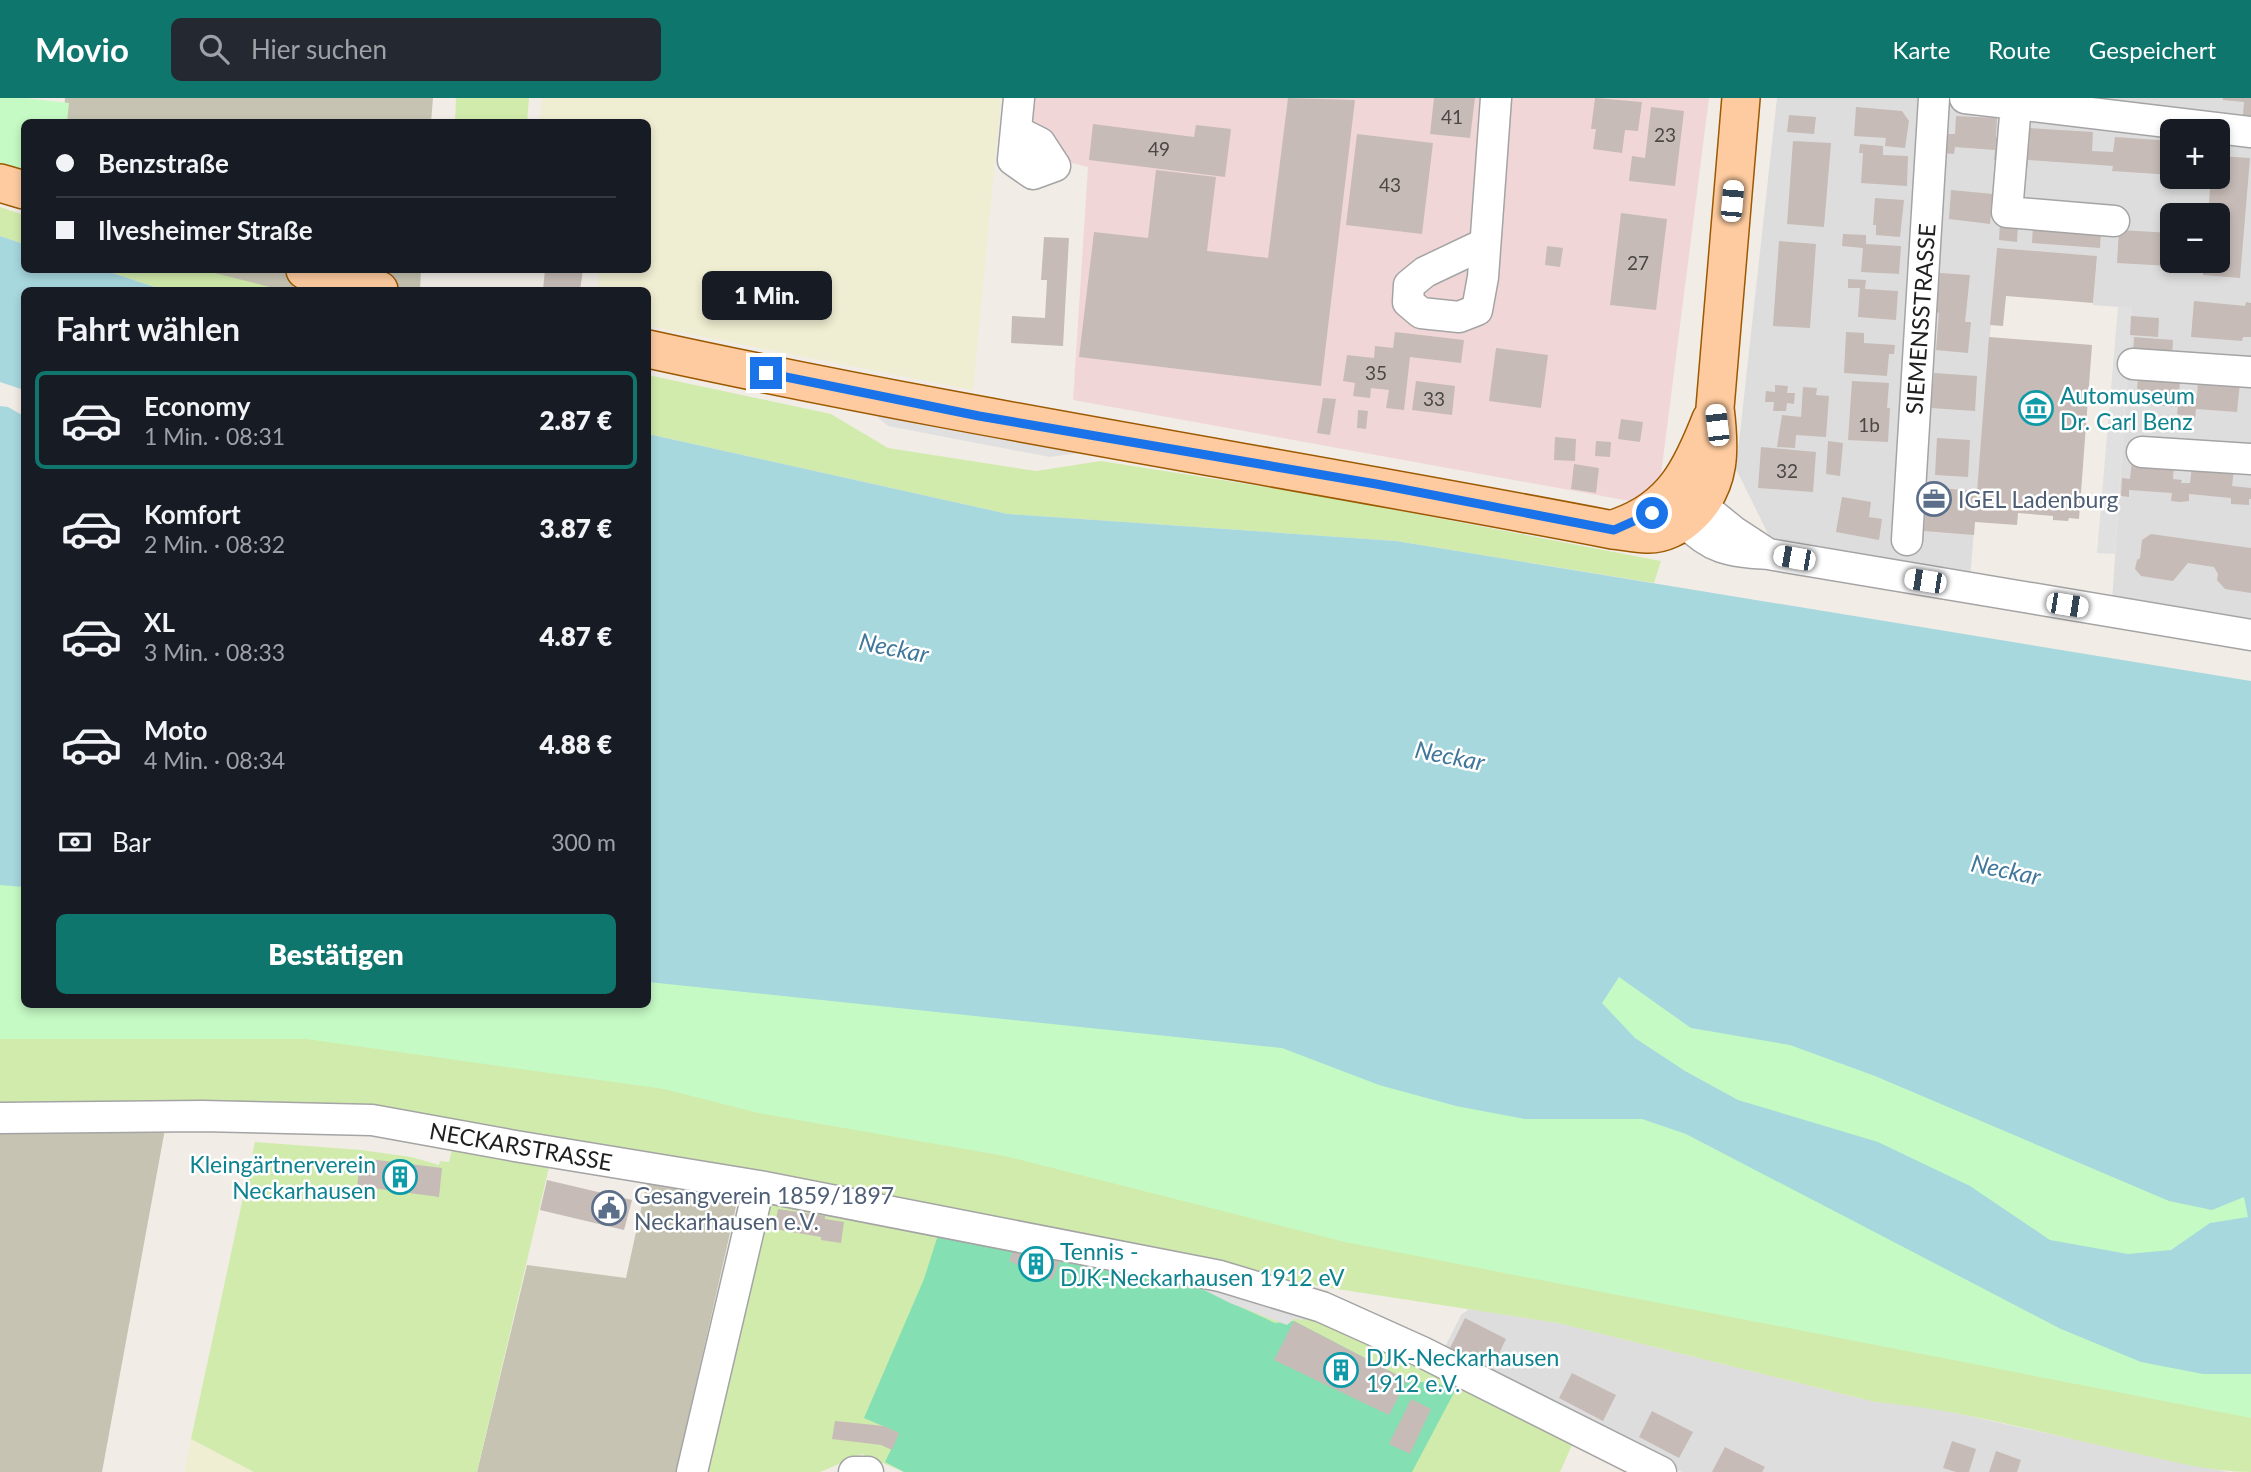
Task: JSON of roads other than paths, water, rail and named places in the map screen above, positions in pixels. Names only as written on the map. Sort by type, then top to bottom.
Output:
[{"type":"main road","points":[[651,350],[979,416],[1376,484],[1614,530],[1652,513],[1686,507],[1710,490],[1718,461],[1715,408],[1741,98]]},
{"type":"main road","points":[[0,183],[21,189]]},
{"type":"main road","points":[[315,273],[368,287]]},
{"type":"street","points":[[1016,131],[1019,98]]},
{"type":"street","points":[[1484,244],[1496,98]]},
{"type":"street","name":"SIEMENSSTRASSE","points":[[1906,540],[1934,98]]},
{"type":"street","points":[[1965,98],[2016,104],[2101,106],[2251,132]]},
{"type":"street","points":[[2016,104],[2007,212],[2114,220]]},
{"type":"street","points":[[2133,364],[2251,372]]},
{"type":"street","points":[[2142,452],[2251,459]]},
{"type":"street","points":[[1686,507],[1733,531],[1768,554],[2251,635]]},
{"type":"street","name":"NECKARSTRASSE","points":[[0,1118],[202,1116],[372,1120],[760,1186],[1220,1276],[1322,1307],[1422,1352],[1661,1472]]},
{"type":"street","points":[[692,1472],[760,1186]]},
{"type":"street","points":[[854,1472],[868,1472]]},
{"type":"water","points":[[0,236],[21,243],[21,273],[112,273],[155,287],[21,287],[21,389],[0,382]]},
{"type":"water","points":[[0,406],[21,414],[21,887],[0,885]]},
{"type":"water","name":"Neckar","points":[[651,435],[1008,514],[1396,541],[2251,681],[2251,1374],[2203,1374],[2141,1362],[2061,1329],[1686,1134],[1642,1119],[1525,1119],[1456,1106],[1379,1085],[1282,1048],[651,982]],"holes":[[[1619,977],[1691,1028],[1790,1045],[1875,1076],[2169,1201],[2212,1210],[2244,1197],[2248,1217],[2210,1223],[2171,1250],[2128,1254],[2050,1240],[1970,1186],[1878,1142],[1738,1100],[1685,1071],[1635,1038],[1602,1003]]]},
{"type":"place","name":"Automuseum Dr. Carl Benz","points":[[2036,408]]},
{"type":"place","name":"IGEL Ladenburg","points":[[1934,499]]},
{"type":"place","name":"Kleingärtnerverein Neckarhausen","points":[[400,1177]]},
{"type":"place","name":"Gesangverein 1859/1897 Neckarhausen e.V.","points":[[609,1208]]},
{"type":"place","name":"Tennis - DJK-Neckarhausen 1912 eV","points":[[1036,1264]]},
{"type":"place","name":"DJK-Neckarhausen 1912 e.V.","points":[[1341,1370]]}]
